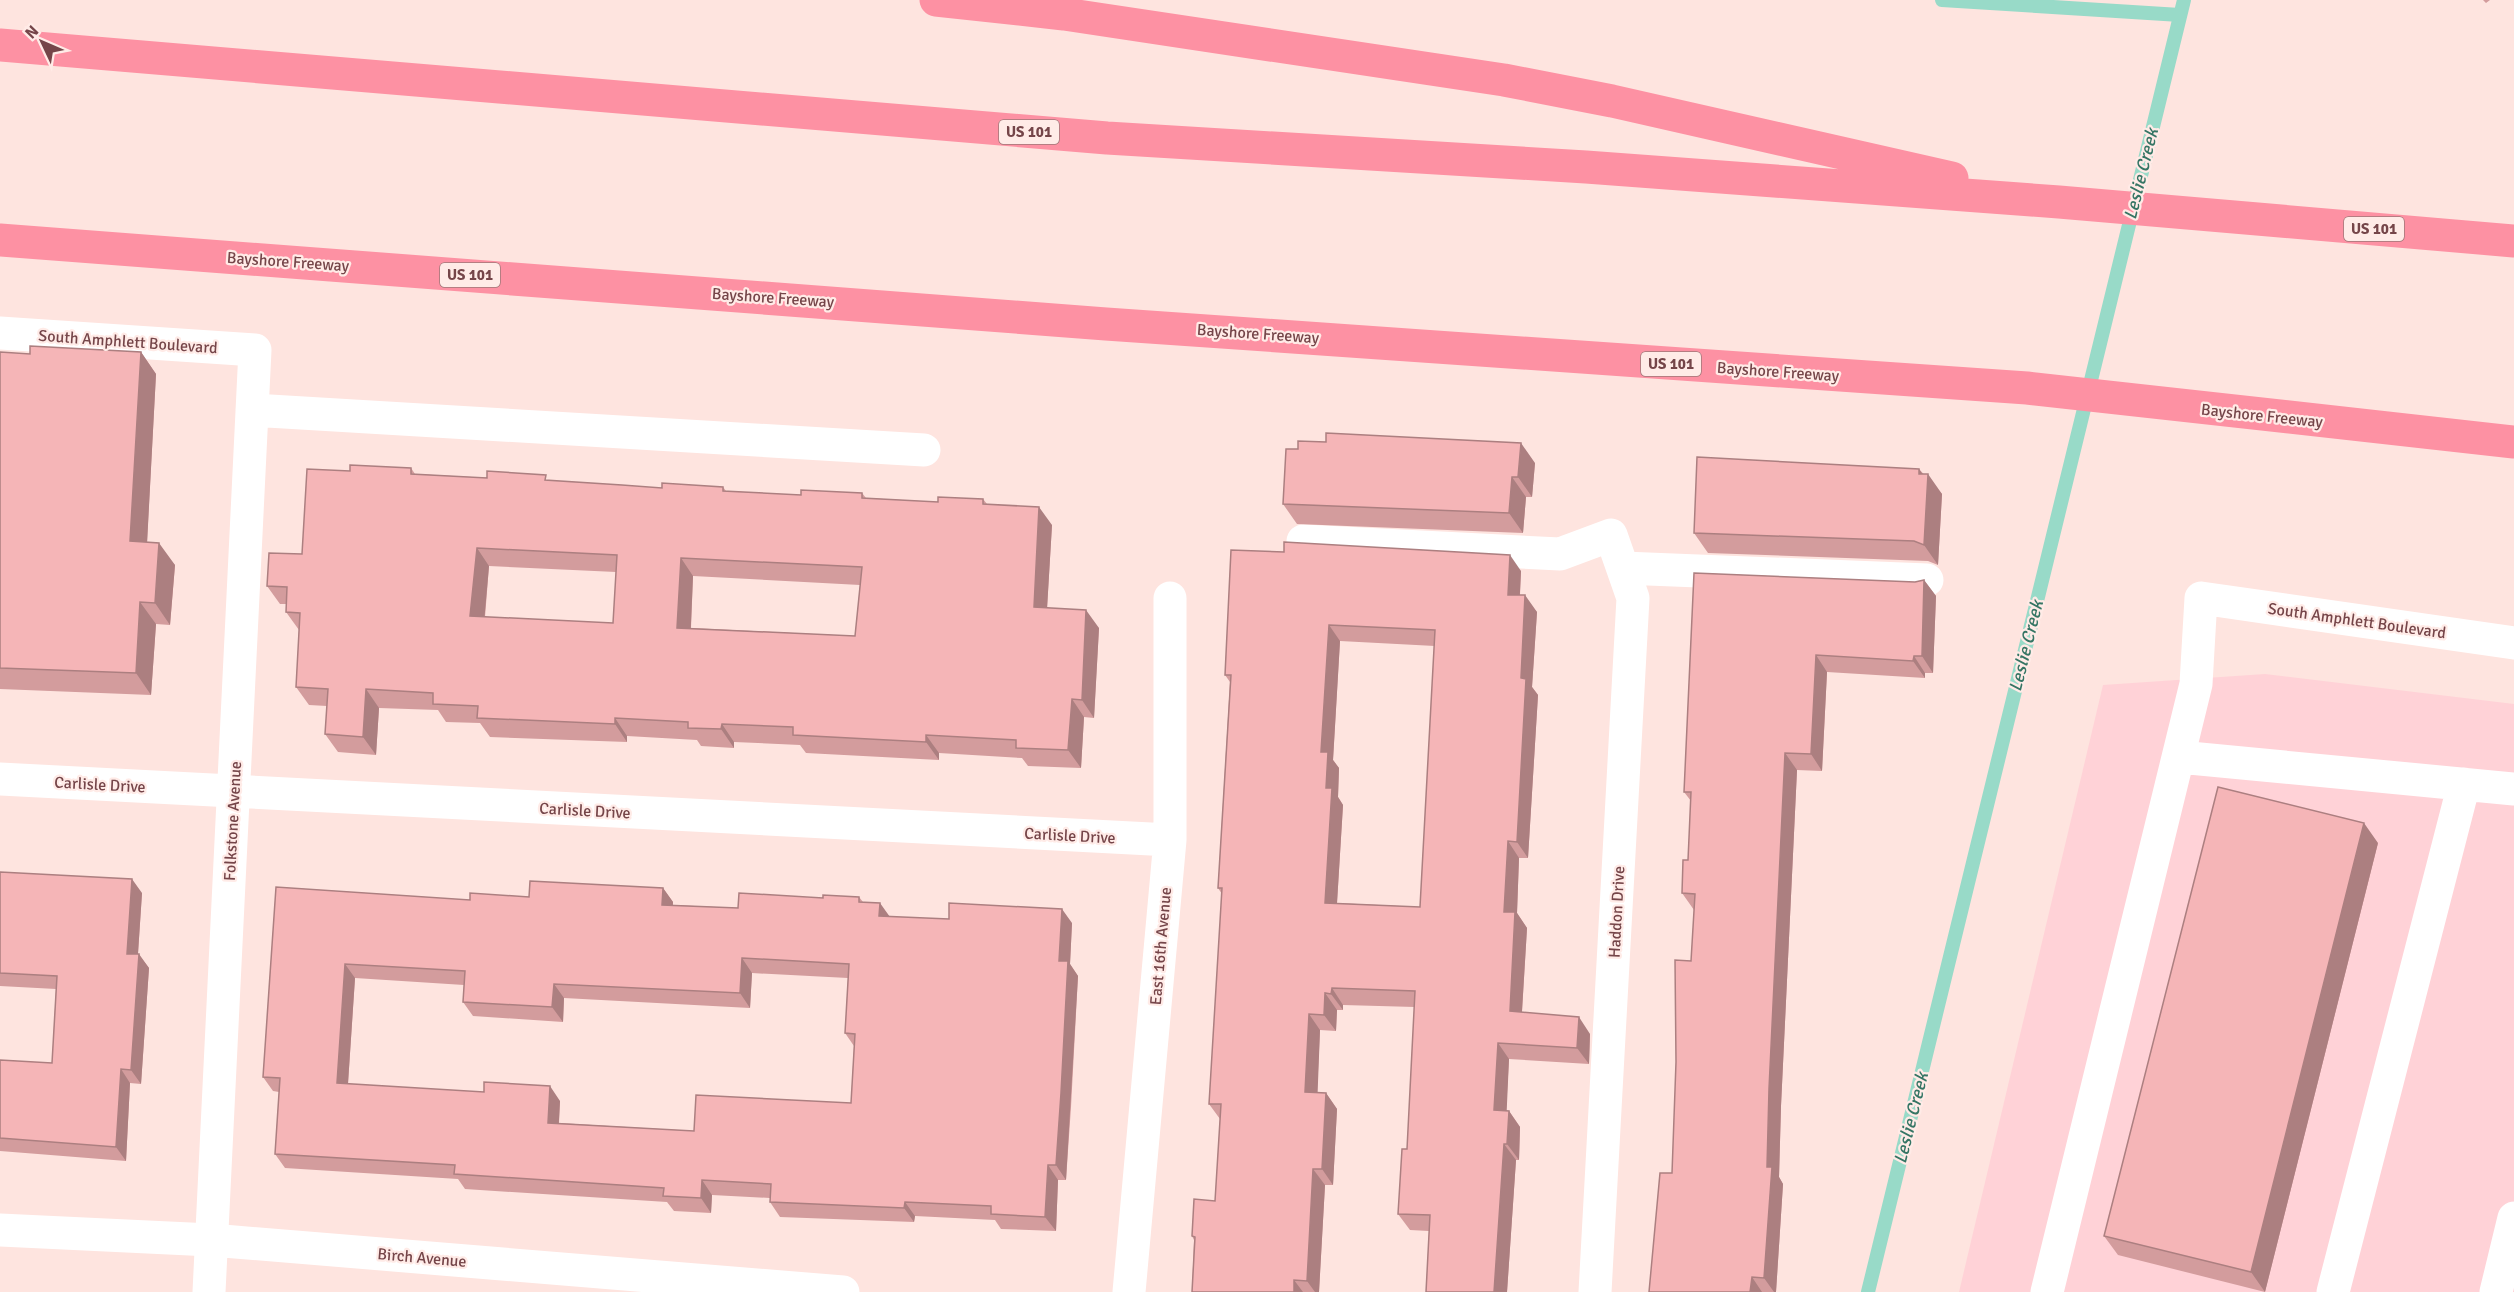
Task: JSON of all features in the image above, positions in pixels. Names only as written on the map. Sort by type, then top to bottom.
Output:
[{"type":"highway","points":[[936,0],[1052,13],[1504,80],[1612,101],[2060,202]]},
{"type":"highway","name":"US 101","points":[[0,45],[1095,137],[1586,167],[2060,202],[2514,240]]},
{"type":"highway","name":"Bayshore Freeway","points":[[0,240],[1106,324],[2027,388],[2163,405],[2514,442]]},
{"type":"street","name":"South Amphlett Boulevard","points":[[0,333],[255,350]]},
{"type":"street","name":"Folkstone Avenue","points":[[209,1292],[255,350]]},
{"type":"street","points":[[252,410],[924,450]]},
{"type":"street","name":"Haddon Drive","points":[[1303,541],[1560,554],[1611,535],[1633,598],[1595,1292]]},
{"type":"street","points":[[1623,568],[1927,580]]},
{"type":"street","name":"East 16th Avenue","points":[[1129,1292],[1170,840],[1170,598]]},
{"type":"street","name":"South Amphlett Boulevard","points":[[2179,757],[2196,684],[2201,598],[2514,643]]},
{"type":"street","points":[[2047,1292],[2179,757],[2514,789]]},
{"type":"street","name":"Carlisle Drive","points":[[0,779],[1170,840]]},
{"type":"street","points":[[2333,1292],[2464,784]]},
{"type":"street","points":[[2496,1292],[2514,1218]]},
{"type":"street","name":"Birch Avenue","points":[[0,1230],[211,1240],[843,1292]]},
{"type":"shaded area","points":[[2265,674],[2514,704],[2514,1292],[1959,1292],[2103,685]]},
{"type":"building","points":[[30,346],[141,352],[130,541],[159,543],[155,603],[140,602],[136,673],[0,668],[0,352],[30,354]]},
{"type":"building","points":[[1326,433],[1521,443],[1518,477],[1512,477],[1509,513],[1283,504],[1286,449],[1298,449],[1298,441],[1326,442]]},
{"type":"building","points":[[1697,457],[1919,469],[1919,474],[1928,474],[1924,545],[1914,541],[1694,533]]},
{"type":"building","points":[[350,465],[411,468],[411,474],[487,478],[487,471],[546,475],[545,480],[662,488],[662,483],[723,487],[723,491],[801,495],[801,490],[862,493],[862,498],[938,502],[938,497],[983,499],[983,504],[1039,507],[1034,607],[1086,610],[1082,700],[1072,699],[1068,750],[1016,748],[1016,740],[926,735],[926,742],[793,735],[793,727],[722,724],[721,729],[688,728],[688,722],[615,718],[615,724],[477,718],[478,706],[433,704],[433,693],[366,689],[363,737],[325,734],[328,689],[296,687],[300,613],[286,612],[287,587],[267,586],[269,553],[302,554],[307,469],[350,471]],"holes":[[[477,548],[617,555],[613,623],[470,616]],[[681,558],[862,567],[855,636],[677,628]]]},
{"type":"building","points":[[1284,542],[1510,555],[1508,595],[1525,595],[1521,678],[1526,679],[1517,842],[1508,841],[1504,912],[1515,912],[1510,1011],[1579,1017],[1577,1048],[1498,1043],[1494,1110],[1509,1111],[1507,1144],[1504,1144],[1494,1292],[1426,1292],[1430,1215],[1398,1214],[1402,1149],[1407,1149],[1415,991],[1332,988],[1331,994],[1325,993],[1324,1015],[1309,1014],[1305,1092],[1326,1093],[1322,1169],[1313,1169],[1307,1281],[1294,1280],[1294,1292],[1192,1292],[1195,1237],[1192,1236],[1194,1199],[1215,1201],[1221,1104],[1209,1104],[1222,888],[1218,888],[1231,675],[1225,675],[1231,550],[1284,552]],"holes":[[[1329,625],[1435,630],[1420,907],[1325,903],[1332,788],[1326,788],[1328,752],[1321,752]]]},
{"type":"building","points":[[1694,573],[1915,582],[1924,580],[1922,656],[1914,656],[1913,661],[1816,655],[1811,754],[1785,753],[1769,1089],[1767,1167],[1772,1167],[1764,1278],[1752,1277],[1750,1292],[1649,1292],[1660,1173],[1672,1173],[1676,1062],[1675,960],[1691,961],[1695,894],[1682,893],[1683,860],[1688,860],[1691,792],[1684,792]]},
{"type":"building","points":[[2218,787],[2364,823],[2251,1272],[2104,1236]]},
{"type":"building","points":[[0,872],[132,879],[127,954],[139,954],[131,1070],[121,1069],[116,1147],[0,1138],[0,1060],[52,1063],[57,976],[0,973]]},
{"type":"building","points":[[530,881],[663,888],[662,905],[738,908],[739,893],[823,898],[823,895],[859,897],[859,902],[880,903],[879,916],[949,919],[949,903],[1062,909],[1059,961],[1068,961],[1061,1093],[1056,1165],[1048,1165],[1045,1217],[991,1214],[991,1206],[905,1202],[904,1208],[770,1202],[771,1184],[702,1180],[701,1198],[663,1196],[664,1188],[454,1174],[455,1165],[275,1154],[280,1078],[263,1077],[276,887],[470,900],[470,893],[529,897]],"holes":[[[742,958],[849,964],[845,1033],[855,1034],[851,1103],[696,1095],[694,1131],[548,1123],[550,1086],[484,1082],[484,1092],[337,1083],[345,964],[465,971],[463,1002],[552,1007],[554,984],[740,993]]]},
{"type":"waterway","points":[[1942,0],[2180,15]]},
{"type":"waterway","name":"Leslie Creek","points":[[1868,1292],[2184,0]]}]
